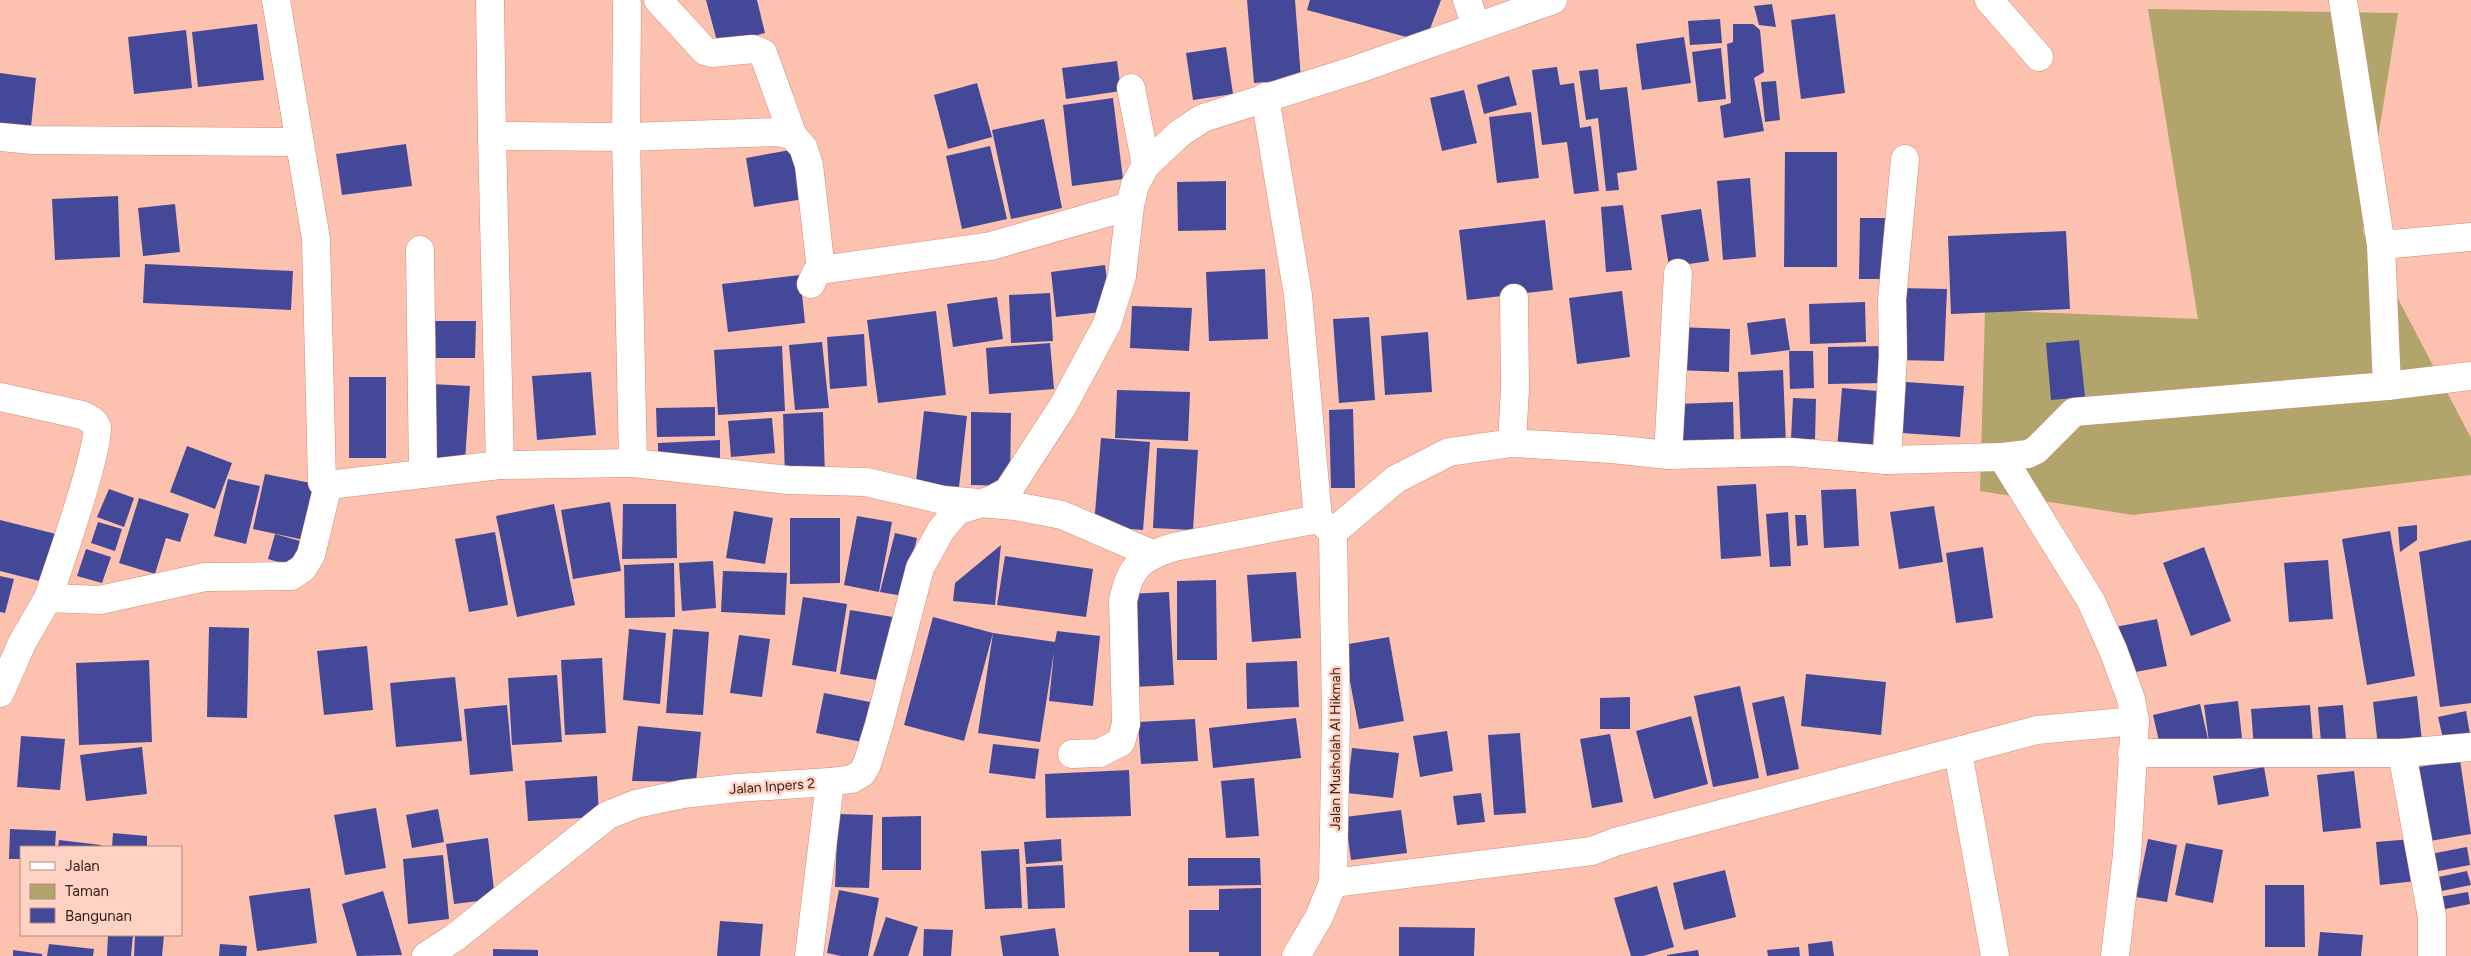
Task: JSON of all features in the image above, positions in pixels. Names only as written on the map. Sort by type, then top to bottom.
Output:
[{"type":"street","points":[[276,0],[316,239],[320,323],[322,482],[328,485],[500,465],[633,463],[788,480],[866,482],[943,500],[1015,506],[1062,514],[1152,554]]},
{"type":"street","points":[[490,0],[500,465]]},
{"type":"street","points":[[658,0],[705,51],[712,53],[752,49],[763,53],[793,136],[803,147],[809,165],[816,277],[990,246],[1130,206]]},
{"type":"street","points":[[1467,0],[1476,26]]},
{"type":"street","points":[[980,504],[1008,490],[1063,406],[1107,324],[1122,276],[1130,206],[1135,185],[1146,165],[1180,133],[1204,118],[1265,97],[1358,69],[1553,0]]},
{"type":"street","points":[[1989,0],[2039,57]]},
{"type":"street","points":[[2343,0],[2381,245],[2388,386]]},
{"type":"street","points":[[627,4],[626,137],[633,463]]},
{"type":"street","points":[[1131,88],[1146,165]]},
{"type":"street","name":"Jalan Musholah Al Hikmah","points":[[1265,97],[1298,295],[1326,526],[1336,717],[1334,883],[1319,917],[1296,956]]},
{"type":"street","points":[[492,136],[626,137],[779,132],[793,136]]},
{"type":"street","points":[[0,137],[32,140],[299,142]]},
{"type":"street","points":[[1887,460],[1893,356],[1892,300],[1905,159]]},
{"type":"street","points":[[2381,245],[2471,237]]},
{"type":"street","points":[[420,250],[423,474]]},
{"type":"street","points":[[1668,455],[1673,399],[1678,273]]},
{"type":"street","points":[[1512,443],[1515,389],[1514,298]]},
{"type":"street","points":[[1072,754],[1100,752],[1121,742],[1126,724],[1123,601],[1127,582],[1138,564],[1152,554],[1326,526],[1396,479],[1449,452],[1512,443],[1612,449],[1668,455],[1790,452],[1887,460],[2002,457],[2028,454],[2036,450],[2074,412],[2388,386],[2471,376]]},
{"type":"street","points":[[0,397],[82,415],[91,419],[97,427],[97,436],[90,465],[48,598],[22,643],[0,693]]},
{"type":"street","points":[[2002,457],[2091,601],[2113,650],[2131,699],[2135,721],[2127,855],[2116,956]]},
{"type":"street","points":[[48,598],[100,600],[205,577],[291,576],[303,568],[311,555],[328,485]]},
{"type":"street","name":"Jalan Inpers 2","points":[[426,956],[454,938],[608,815],[636,804],[683,794],[736,788],[830,782],[852,779],[862,773],[867,764],[920,568],[941,530],[957,511],[980,504]]},
{"type":"street","points":[[1334,883],[1592,851],[1615,842],[2037,730],[2135,721]]},
{"type":"street","points":[[2132,753],[2402,753],[2471,747]]},
{"type":"street","points":[[1958,752],[1995,956]]},
{"type":"street","points":[[2402,753],[2432,917],[2432,956]]},
{"type":"street","points":[[809,956],[830,782]]},
{"type":"green space","points":[[2148,9],[2398,13],[2363,232],[2471,438],[2471,475],[2133,515],[1980,491],[1985,310],[2198,319]]},
{"type":"building","points":[[706,0],[757,0],[765,33],[718,45]]},
{"type":"building","points":[[1247,0],[1295,0],[1301,79],[1254,83]]},
{"type":"building","points":[[1310,0],[1441,0],[1425,42],[1307,10]]},
{"type":"building","points":[[1772,4],[1776,27],[1759,25],[1754,6]]},
{"type":"building","points":[[1835,14],[1845,93],[1801,99],[1791,20]]},
{"type":"building","points":[[1720,19],[1722,43],[1690,45],[1688,21]]},
{"type":"building","points":[[257,24],[264,80],[198,87],[192,32]]},
{"type":"building","points":[[1733,24],[1753,24],[1760,30],[1764,72],[1754,78],[1764,131],[1724,138],[1720,106],[1731,103],[1727,44],[1733,42]]},
{"type":"building","points":[[186,30],[192,88],[134,94],[128,37]]},
{"type":"building","points":[[1684,37],[1691,83],[1642,90],[1636,44]]},
{"type":"building","points":[[1226,47],[1233,94],[1193,100],[1186,53]]},
{"type":"building","points":[[1721,48],[1726,99],[1698,102],[1692,52]]},
{"type":"building","points":[[1117,61],[1121,91],[1066,99],[1062,68]]},
{"type":"building","points":[[1557,67],[1560,85],[1574,83],[1580,128],[1591,126],[1599,191],[1574,194],[1567,142],[1542,145],[1532,70]]},
{"type":"building","points":[[1598,69],[1600,90],[1627,87],[1637,170],[1617,173],[1619,190],[1606,191],[1598,118],[1586,120],[1579,71]]},
{"type":"building","points":[[0,73],[36,78],[30,137],[0,134]]},
{"type":"building","points":[[1509,76],[1517,105],[1484,114],[1477,85]]},
{"type":"building","points":[[1776,81],[1780,120],[1765,122],[1761,82]]},
{"type":"building","points":[[977,83],[992,137],[948,149],[934,95]]},
{"type":"building","points":[[1464,90],[1477,143],[1442,151],[1430,98]]},
{"type":"building","points":[[1113,98],[1123,179],[1072,186],[1063,105]]},
{"type":"building","points":[[1531,112],[1539,178],[1497,183],[1489,117]]},
{"type":"building","points":[[1044,119],[1062,208],[1011,219],[992,130]]},
{"type":"building","points":[[406,144],[412,186],[342,195],[336,154]]},
{"type":"building","points":[[990,146],[1007,219],[962,229],[946,156]]},
{"type":"building","points":[[796,149],[804,199],[754,207],[746,158]]},
{"type":"building","points":[[1785,152],[1837,152],[1837,267],[1784,267]]},
{"type":"building","points":[[1750,178],[1756,257],[1723,260],[1717,181]]},
{"type":"building","points":[[1226,181],[1226,230],[1178,231],[1177,182]]},
{"type":"building","points":[[118,196],[120,257],[55,260],[52,199]]},
{"type":"building","points":[[175,204],[180,252],[143,256],[138,208]]},
{"type":"building","points":[[1623,205],[1632,270],[1606,272],[1601,207]]},
{"type":"building","points":[[1701,209],[1709,261],[1669,267],[1661,215]]},
{"type":"building","points":[[1860,218],[1894,218],[1893,279],[1859,279]]},
{"type":"building","points":[[1545,220],[1553,290],[1467,300],[1459,230]]},
{"type":"building","points":[[2066,231],[2070,309],[1951,314],[1948,236]]},
{"type":"building","points":[[145,264],[293,271],[291,310],[143,303]]},
{"type":"building","points":[[1105,265],[1111,311],[1056,317],[1051,272]]},
{"type":"building","points":[[1265,269],[1268,339],[1209,341],[1206,272]]},
{"type":"building","points":[[800,275],[805,323],[728,332],[722,284]]},
{"type":"building","points":[[1897,288],[1947,289],[1944,361],[1895,360]]},
{"type":"building","points":[[1622,291],[1630,357],[1577,364],[1569,298]]},
{"type":"building","points":[[1050,293],[1053,341],[1011,343],[1009,295]]},
{"type":"building","points":[[997,297],[1003,339],[953,347],[947,304]]},
{"type":"building","points":[[1865,302],[1866,342],[1810,344],[1809,304]]},
{"type":"building","points":[[1132,306],[1192,308],[1189,351],[1130,348]]},
{"type":"building","points":[[936,311],[946,395],[878,403],[867,320]]},
{"type":"building","points":[[1369,317],[1375,400],[1339,403],[1333,319]]},
{"type":"building","points":[[1785,318],[1790,350],[1751,355],[1747,323]]},
{"type":"building","points":[[432,321],[476,321],[475,358],[432,358]]},
{"type":"building","points":[[1677,327],[1730,329],[1729,372],[1676,370]]},
{"type":"building","points":[[1428,332],[1432,392],[1385,395],[1381,336]]},
{"type":"building","points":[[864,334],[867,386],[830,389],[827,337]]},
{"type":"building","points":[[2079,340],[2085,397],[2051,400],[2046,343]]},
{"type":"building","points":[[822,342],[829,408],[795,410],[789,345]]},
{"type":"building","points":[[1050,343],[1054,389],[989,394],[986,348]]},
{"type":"building","points":[[782,346],[785,411],[718,415],[714,350]]},
{"type":"building","points":[[1883,346],[1884,383],[1828,384],[1828,347]]},
{"type":"building","points":[[1789,351],[1813,351],[1814,388],[1790,389]]},
{"type":"building","points":[[1783,370],[1786,444],[1741,446],[1738,372]]},
{"type":"building","points":[[591,372],[596,435],[537,440],[532,376]]},
{"type":"building","points":[[349,377],[386,377],[386,458],[349,458]]},
{"type":"building","points":[[1906,382],[1964,386],[1960,437],[1902,433]]},
{"type":"building","points":[[430,384],[470,386],[465,461],[425,458]]},
{"type":"building","points":[[1842,388],[1877,391],[1872,453],[1837,450]]},
{"type":"building","points":[[1117,390],[1190,392],[1188,441],[1115,438]]},
{"type":"building","points":[[1793,398],[1816,399],[1815,439],[1791,439]]},
{"type":"building","points":[[1733,402],[1734,442],[1677,443],[1676,404]]},
{"type":"building","points":[[715,407],[715,436],[657,437],[656,408]]},
{"type":"building","points":[[1353,409],[1355,488],[1331,488],[1329,410]]},
{"type":"building","points":[[924,411],[967,416],[958,496],[915,491]]},
{"type":"building","points":[[823,412],[825,477],[785,478],[783,414]]},
{"type":"building","points":[[971,412],[1011,413],[1010,486],[971,485]]},
{"type":"building","points":[[772,418],[775,453],[731,457],[728,421]]},
{"type":"building","points":[[1101,438],[1150,442],[1143,530],[1094,526]]},
{"type":"building","points":[[720,440],[720,461],[658,464],[658,443]]},
{"type":"building","points":[[187,446],[232,463],[215,509],[170,492]]},
{"type":"building","points":[[1157,448],[1198,450],[1193,530],[1153,528]]},
{"type":"building","points":[[265,474],[321,485],[309,541],[253,529]]},
{"type":"building","points":[[228,479],[260,486],[246,544],[214,536]]},
{"type":"building","points":[[1756,484],[1761,556],[1721,559],[1717,486]]},
{"type":"building","points":[[109,489],[134,498],[124,527],[97,517]]},
{"type":"building","points":[[1856,489],[1859,546],[1824,548],[1821,490]]},
{"type":"building","points":[[139,498],[189,514],[180,542],[166,538],[155,574],[119,563]]},
{"type":"building","points":[[610,502],[621,571],[573,579],[561,510]]},
{"type":"building","points":[[554,504],[575,605],[517,617],[496,516]]},
{"type":"building","points":[[623,504],[676,504],[677,558],[622,559]]},
{"type":"building","points":[[1934,506],[1943,562],[1899,569],[1890,512]]},
{"type":"building","points":[[734,511],[773,518],[765,564],[726,558]]},
{"type":"building","points":[[1788,512],[1791,566],[1770,567],[1766,514]]},
{"type":"building","points":[[1795,515],[1806,515],[1808,545],[1797,546]]},
{"type":"building","points":[[857,516],[892,522],[879,592],[844,585]]},
{"type":"building","points":[[790,518],[840,518],[840,583],[790,584]]},
{"type":"building","points":[[0,520],[64,536],[51,584],[0,571]]},
{"type":"building","points":[[98,522],[122,529],[115,551],[91,543]]},
{"type":"building","points":[[2417,525],[2417,540],[2400,552],[2398,527]]},
{"type":"building","points":[[2390,531],[2415,676],[2367,685],[2342,539]]},
{"type":"building","points":[[495,532],[508,605],[469,612],[455,539]]},
{"type":"building","points":[[895,533],[917,538],[903,596],[880,592]]},
{"type":"building","points":[[275,534],[300,541],[293,566],[268,559]]},
{"type":"building","points":[[2471,540],[2471,703],[2440,707],[2419,552]]},
{"type":"building","points":[[1001,545],[995,605],[953,601],[955,583]]},
{"type":"building","points":[[1983,547],[1993,618],[1956,623],[1946,553]]},
{"type":"building","points":[[2204,547],[2231,621],[2191,636],[2163,563]]},
{"type":"building","points":[[86,549],[111,557],[102,583],[77,576]]},
{"type":"building","points":[[1005,556],[1093,569],[1086,617],[997,605]]},
{"type":"building","points":[[2328,560],[2333,619],[2289,622],[2284,563]]},
{"type":"building","points":[[713,561],[716,608],[682,611],[679,563]]},
{"type":"building","points":[[674,563],[675,617],[625,618],[624,565]]},
{"type":"building","points":[[723,571],[787,573],[785,615],[721,612]]},
{"type":"building","points":[[1296,572],[1301,638],[1252,642],[1247,575]]},
{"type":"building","points":[[0,576],[14,579],[5,613],[0,612]]},
{"type":"building","points":[[1216,580],[1217,660],[1177,660],[1177,581]]},
{"type":"building","points":[[1169,592],[1174,685],[1133,687],[1128,594]]},
{"type":"building","points":[[803,597],[847,604],[836,672],[792,665]]},
{"type":"building","points":[[850,610],[893,617],[883,681],[840,674]]},
{"type":"building","points":[[933,617],[993,633],[964,741],[904,725]]},
{"type":"building","points":[[2157,619],[2167,666],[2125,674],[2115,627]]},
{"type":"building","points":[[209,627],[249,628],[247,718],[207,717]]},
{"type":"building","points":[[629,629],[666,633],[660,704],[623,700]]},
{"type":"building","points":[[673,629],[709,632],[703,715],[666,713]]},
{"type":"building","points":[[1057,631],[1100,636],[1093,706],[1049,701],[1054,652],[1040,742],[978,733],[993,633],[1055,642]]},
{"type":"building","points":[[739,635],[770,639],[762,697],[730,693]]},
{"type":"building","points":[[1389,637],[1404,721],[1359,729],[1343,645]]},
{"type":"building","points":[[367,646],[373,710],[324,715],[317,651]]},
{"type":"building","points":[[602,658],[606,733],[565,735],[561,660]]},
{"type":"building","points":[[149,660],[152,742],[79,745],[76,663]]},
{"type":"building","points":[[1297,661],[1299,707],[1247,709],[1246,663]]},
{"type":"building","points":[[1806,674],[1886,682],[1881,735],[1801,726]]},
{"type":"building","points":[[557,675],[562,742],[512,745],[508,678]]},
{"type":"building","points":[[455,677],[462,741],[396,747],[390,683]]},
{"type":"building","points":[[1740,686],[1759,778],[1713,787],[1694,696]]},
{"type":"building","points":[[824,693],[880,704],[872,744],[816,733]]},
{"type":"building","points":[[1784,696],[1799,769],[1767,776],[1752,703]]},
{"type":"building","points":[[2417,696],[2422,741],[2378,746],[2373,702]]},
{"type":"building","points":[[1630,697],[1630,729],[1600,729],[1600,698]]},
{"type":"building","points":[[2238,701],[2242,738],[2209,742],[2204,705]]},
{"type":"building","points":[[2200,704],[2208,739],[2161,750],[2153,715]]},
{"type":"building","points":[[507,705],[513,771],[470,775],[464,709]]},
{"type":"building","points":[[2310,705],[2313,744],[2254,749],[2251,709]]},
{"type":"building","points":[[2343,705],[2346,739],[2321,742],[2318,707]]},
{"type":"building","points":[[2466,711],[2471,740],[2445,747],[2438,717]]},
{"type":"building","points":[[1691,716],[1708,784],[1654,799],[1636,731]]},
{"type":"building","points":[[1296,718],[1301,758],[1213,768],[1209,728]]},
{"type":"building","points":[[1195,719],[1198,761],[1141,764],[1138,722]]},
{"type":"building","points":[[638,726],[701,732],[696,782],[632,781]]},
{"type":"building","points":[[1447,731],[1453,771],[1420,777],[1413,736]]},
{"type":"building","points":[[1520,733],[1526,813],[1494,815],[1488,735]]},
{"type":"building","points":[[1610,734],[1623,802],[1592,808],[1580,739]]},
{"type":"building","points":[[21,736],[65,739],[60,790],[17,787]]},
{"type":"building","points":[[993,744],[1039,749],[1035,779],[989,773]]},
{"type":"building","points":[[142,747],[147,794],[86,801],[80,755]]},
{"type":"building","points":[[1352,748],[1399,753],[1393,798],[1347,793]]},
{"type":"building","points":[[2460,760],[2471,834],[2424,842],[2413,768]]},
{"type":"building","points":[[2264,767],[2269,796],[2218,805],[2213,776]]},
{"type":"building","points":[[1129,770],[1131,816],[1046,818],[1045,774]]},
{"type":"building","points":[[2354,771],[2361,828],[2323,832],[2317,775]]},
{"type":"building","points":[[597,776],[599,817],[528,821],[525,781]]},
{"type":"building","points":[[1254,778],[1259,836],[1226,838],[1221,781]]},
{"type":"building","points":[[1481,793],[1485,822],[1457,825],[1453,796]]},
{"type":"building","points":[[376,808],[386,868],[345,875],[334,815]]},
{"type":"building","points":[[438,809],[444,842],[412,848],[406,815]]},
{"type":"building","points":[[1401,810],[1407,853],[1351,860],[1345,817]]},
{"type":"building","points":[[838,814],[873,815],[869,888],[835,887]]},
{"type":"building","points":[[921,816],[921,870],[882,870],[882,817]]},
{"type":"building","points":[[10,829],[56,831],[55,846],[20,846],[20,859],[9,859]]},
{"type":"building","points":[[113,833],[147,836],[147,846],[112,846]]},
{"type":"building","points":[[488,838],[495,899],[454,904],[446,844]]},
{"type":"building","points":[[1061,839],[1062,861],[1026,864],[1024,842]]},
{"type":"building","points":[[2148,839],[2177,845],[2167,902],[2136,897]]},
{"type":"building","points":[[2412,839],[2416,881],[2380,885],[2376,842]]},
{"type":"building","points":[[59,840],[101,845],[100,846],[58,846]]},
{"type":"building","points":[[2186,843],[2223,850],[2213,903],[2175,895]]},
{"type":"building","points":[[2467,847],[2470,865],[2428,873],[2425,855]]},
{"type":"building","points":[[1019,849],[1022,908],[985,909],[981,851]]},
{"type":"building","points":[[443,855],[449,919],[408,924],[403,859]]},
{"type":"building","points":[[1188,858],[1260,858],[1261,885],[1188,886]]},
{"type":"building","points":[[1063,865],[1065,908],[1028,909],[1026,867]]},
{"type":"building","points":[[1725,870],[1736,917],[1684,930],[1673,883]]},
{"type":"building","points":[[2467,871],[2471,885],[2432,893],[2429,879]]},
{"type":"building","points":[[2265,885],[2304,885],[2305,947],[2265,947]]},
{"type":"building","points":[[1657,886],[1674,947],[1643,956],[1631,956],[1614,898]]},
{"type":"building","points":[[310,888],[317,943],[257,951],[249,896]]},
{"type":"building","points":[[1261,888],[1261,956],[1219,956],[1219,952],[1189,952],[1189,910],[1219,910],[1219,889]]},
{"type":"building","points":[[839,890],[879,898],[868,956],[841,956],[827,953]]},
{"type":"building","points":[[383,891],[402,955],[357,956],[342,904]]},
{"type":"building","points":[[2468,892],[2470,904],[2435,911],[2433,898]]},
{"type":"building","points":[[886,917],[918,927],[908,956],[873,956]]},
{"type":"building","points":[[720,921],[763,924],[760,956],[717,956]]},
{"type":"building","points":[[1399,927],[1475,928],[1474,956],[1399,956]]},
{"type":"building","points":[[1055,928],[1059,956],[1003,956],[1000,936]]},
{"type":"building","points":[[924,929],[953,930],[951,956],[923,956]]},
{"type":"building","points":[[2320,932],[2363,935],[2361,956],[2318,956]]},
{"type":"building","points":[[108,936],[133,936],[131,956],[107,956]]},
{"type":"building","points":[[135,936],[164,936],[162,956],[134,956]]},
{"type":"building","points":[[1832,941],[1834,956],[1809,956],[1808,944]]},
{"type":"building","points":[[49,944],[94,949],[93,956],[47,956]]},
{"type":"building","points":[[220,944],[247,946],[246,956],[219,956]]},
{"type":"building","points":[[1799,947],[1800,956],[1768,956],[1767,950]]},
{"type":"building","points":[[493,949],[538,950],[538,956],[493,956]]},
{"type":"building","points":[[13,950],[42,954],[42,956],[13,956]]},
{"type":"building","points":[[1698,950],[1699,956],[1667,956],[1667,955]]}]
